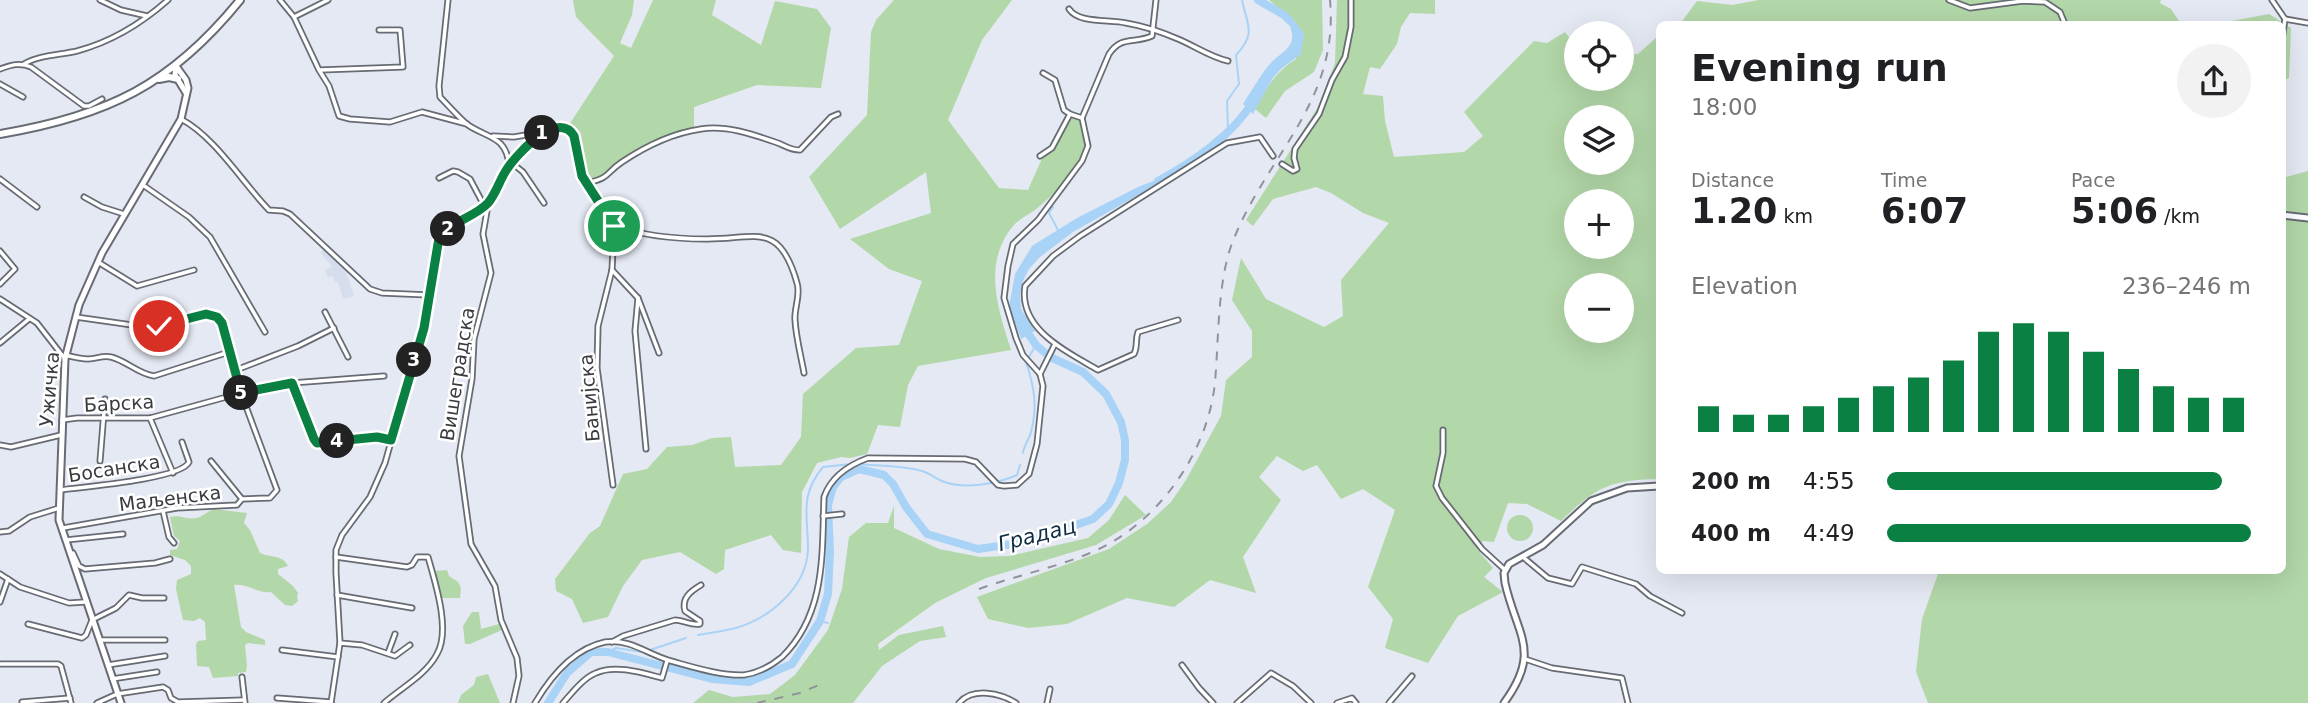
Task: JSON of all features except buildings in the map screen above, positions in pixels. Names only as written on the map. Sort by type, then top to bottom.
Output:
[{"type":"main road","points":[[0,134],[60,122],[91,113],[123,99],[176,66],[212,33],[240,0]]},
{"type":"main road","points":[[176,66],[175,71],[187,96]]},
{"type":"main road","points":[[176,66],[186,80],[187,96]]},
{"type":"main road","points":[[151,82],[169,77],[178,79]]},
{"type":"main road","name":"Ужичка","points":[[121,703],[61,529],[61,421],[65,357],[76,317],[97,262],[181,119],[187,96]]},
{"type":"main road","points":[[2286,215],[2308,218]]},
{"type":"main road","points":[[1504,703],[1515,686],[1525,659],[1524,643],[1506,589],[1505,570],[1511,563],[1543,545],[1591,500],[1620,490],[1656,486]]},
{"type":"street","points":[[100,0],[121,10],[150,16]]},
{"type":"street","points":[[24,64],[96,44],[150,16],[168,0]]},
{"type":"street","points":[[281,0],[294,17],[319,70],[330,86],[339,116],[390,122],[422,112],[467,124],[493,136],[514,137],[561,127],[570,129],[574,136],[582,176],[614,226],[638,232],[706,239],[754,235],[769,239],[783,248],[799,291],[795,318],[804,373]]},
{"type":"street","points":[[294,17],[328,0]]},
{"type":"street","points":[[449,0],[440,97],[467,124]]},
{"type":"street","points":[[1040,374],[1023,355],[1004,298],[1013,244],[1038,220],[1082,161],[1088,146],[1082,118],[1109,54],[1114,46],[1122,41],[1152,36],[1156,0]]},
{"type":"street","points":[[1282,164],[1293,171],[1297,169],[1293,158],[1295,149],[1319,114],[1345,57],[1351,27],[1351,0]]},
{"type":"street","points":[[1949,0],[1970,8],[2023,1],[2045,2],[2060,12],[2063,21]]},
{"type":"street","points":[[2272,0],[2285,19],[2308,23]]},
{"type":"street","points":[[1069,9],[1073,14],[1083,17],[1122,22],[1177,38],[1216,58],[1228,61]]},
{"type":"street","points":[[319,70],[403,67],[400,30],[379,30]]},
{"type":"street","points":[[0,69],[13,64],[24,64],[84,106],[102,99]]},
{"type":"street","points":[[1043,73],[1055,79],[1064,110],[1082,118]]},
{"type":"street","points":[[0,84],[23,97]]},
{"type":"street","points":[[587,183],[605,179],[619,164],[672,135],[704,129],[729,129],[779,143],[790,150],[800,150],[831,117],[838,114]]},
{"type":"street","points":[[1040,156],[1052,148],[1070,114]]},
{"type":"street","points":[[181,119],[214,147],[269,210],[290,214],[370,289],[382,293],[429,295]]},
{"type":"street","points":[[277,698],[331,702],[340,643],[336,557],[342,536],[370,497],[385,463],[424,328],[441,234],[488,203],[511,164],[545,131]]},
{"type":"street","points":[[493,136],[506,150],[511,164],[523,172],[544,203]]},
{"type":"street","points":[[1178,320],[1138,332],[1134,354],[1098,370],[1054,345],[1038,329],[1029,316],[1023,297],[1025,286],[1053,256],[1080,236],[1227,143],[1260,137],[1273,156]]},
{"type":"street","points":[[439,178],[453,171],[464,174],[474,184],[484,206]]},
{"type":"street","points":[[0,179],[37,207]]},
{"type":"street","points":[[143,185],[189,217],[210,237],[265,332]]},
{"type":"street","points":[[84,197],[102,207],[124,214]]},
{"type":"street","name":"Вишеградска","points":[[484,206],[487,213],[483,234],[491,272],[474,338],[472,379],[459,456],[471,544],[495,586],[501,620],[517,658],[519,676],[513,703]]},
{"type":"street","name":"Банијска","points":[[613,485],[597,368],[598,326],[612,270],[614,226]]},
{"type":"street","points":[[0,251],[15,269],[0,284]]},
{"type":"street","points":[[97,262],[136,286],[194,270]]},
{"type":"street","points":[[612,270],[638,298],[659,353]]},
{"type":"street","points":[[638,298],[635,331],[646,449]]},
{"type":"street","points":[[0,299],[37,323],[65,357],[110,357],[153,376],[229,352]]},
{"type":"street","points":[[325,312],[348,356]]},
{"type":"street","points":[[76,317],[146,327],[206,314],[214,315],[222,323],[241,393]]},
{"type":"street","points":[[0,343],[29,319]]},
{"type":"street","points":[[235,370],[298,346],[334,328]]},
{"type":"street","points":[[612,642],[646,649],[667,662],[727,673],[743,675],[775,663],[792,647],[812,614],[818,592],[824,497],[828,486],[848,468],[868,458],[965,459],[976,462],[998,485],[1017,485],[1029,474],[1037,444],[1042,398],[1040,374],[1054,345]]},
{"type":"street","name":"Барска","points":[[61,421],[78,418],[150,418],[241,393],[292,383],[384,376]]},
{"type":"street","points":[[292,383],[317,443],[377,437],[391,440]]},
{"type":"street","name":"Маљенска","points":[[61,529],[163,510],[236,505],[242,499],[270,498],[277,490],[241,393]]},
{"type":"street","points":[[100,461],[105,400]]},
{"type":"street","points":[[150,418],[173,473],[189,464],[183,442]]},
{"type":"street","points":[[1443,430],[1443,453],[1436,486],[1442,498],[1482,549],[1505,570]]},
{"type":"street","points":[[0,445],[11,447],[61,435]]},
{"type":"street","points":[[211,461],[242,499]]},
{"type":"street","name":"Босанска","points":[[60,490],[173,473]]},
{"type":"street","points":[[0,532],[9,531],[30,517],[59,508]]},
{"type":"street","points":[[163,510],[170,538],[174,543]]},
{"type":"street","points":[[823,516],[842,514]]},
{"type":"street","points":[[65,540],[123,534]]},
{"type":"street","points":[[68,550],[72,552],[80,568],[85,569],[155,563],[170,559]]},
{"type":"street","points":[[336,557],[407,567],[412,565],[417,557],[428,557],[439,599],[441,645],[436,657],[422,672],[384,703]]},
{"type":"street","points":[[1523,557],[1548,578],[1572,584],[1582,567],[1636,584],[1650,596],[1682,613]]},
{"type":"street","points":[[0,574],[20,587],[69,603],[85,602]]},
{"type":"street","points":[[0,602],[8,579]]},
{"type":"street","points":[[535,703],[568,660],[594,646],[675,620],[700,624],[700,621],[685,611],[684,604],[688,594],[701,585]]},
{"type":"street","points":[[28,624],[82,638],[92,620],[116,608],[129,595],[164,598]]},
{"type":"street","points":[[337,595],[412,608]]},
{"type":"street","points":[[387,653],[395,634]]},
{"type":"street","points":[[628,635],[629,645]]},
{"type":"street","points":[[99,640],[165,640]]},
{"type":"street","points":[[340,643],[362,645],[397,655],[410,645]]},
{"type":"street","points":[[282,650],[339,657]]},
{"type":"street","points":[[108,666],[165,656]]},
{"type":"street","points":[[1525,659],[1556,668],[1622,678],[1628,703]]},
{"type":"street","points":[[563,703],[581,683],[596,673],[610,670],[633,671],[662,678],[667,662]]},
{"type":"street","points":[[1,664],[61,666],[71,700],[22,702]]},
{"type":"street","points":[[1182,665],[1213,703]]},
{"type":"street","points":[[112,679],[157,672]]},
{"type":"street","points":[[1237,703],[1271,673],[1293,686],[1311,703]]},
{"type":"street","points":[[1389,703],[1412,676]]},
{"type":"street","points":[[97,703],[117,694],[163,687],[175,701],[244,702],[242,677]]},
{"type":"street","points":[[1047,703],[1050,689]]},
{"type":"street","points":[[959,703],[967,696],[980,693],[999,695],[1016,703]]},
{"type":"street","points":[[1337,703],[1352,698],[1356,703]]},
{"type":"shaded area","points":[[327,248],[344,265],[354,296],[343,299],[338,282],[335,283],[333,276],[328,277],[325,270],[332,266],[320,252]]},
{"type":"green space","points":[[573,0],[634,0],[632,15],[620,43],[631,48],[653,0],[716,0],[712,15],[761,45],[775,1],[817,9],[831,28],[821,88],[757,85],[694,107],[694,131],[672,135],[619,164],[605,179],[587,183],[581,169],[575,139],[567,128],[614,56],[576,17]]},
{"type":"green space","points":[[894,0],[1012,0],[982,40],[948,120],[999,188],[1028,190],[1044,154],[1052,148],[1070,114],[1082,118],[1091,144],[1067,180],[1035,210],[1015,224],[1003,241],[995,271],[996,287],[1001,319],[1011,350],[918,366],[908,385],[900,427],[878,425],[867,454],[817,463],[802,492],[801,553],[783,550],[771,535],[725,550],[724,569],[716,574],[680,552],[642,560],[623,586],[608,617],[583,623],[572,599],[556,591],[555,579],[590,533],[600,526],[623,474],[647,469],[667,447],[692,445],[712,438],[731,437],[735,467],[781,465],[801,437],[803,394],[856,348],[899,345],[922,281],[889,269],[850,239],[931,213],[926,172],[840,229],[809,177],[867,115],[871,32],[876,20]]},
{"type":"green space","points":[[1269,0],[1322,0],[1323,50],[1314,72],[1285,91],[1266,118],[1255,109],[1276,76],[1296,59],[1297,24]]},
{"type":"green space","points":[[1337,0],[1435,0],[1435,14],[1410,13],[1401,27],[1397,44],[1380,69],[1370,67],[1363,94],[1383,96],[1385,121],[1394,157],[1464,152],[1483,136],[1464,112],[1534,41],[1547,43],[1564,33],[1564,91],[1634,91],[1634,54],[1638,54],[1656,38],[1656,479],[1628,481],[1605,488],[1584,500],[1561,521],[1527,504],[1508,503],[1494,542],[1483,541],[1476,548],[1493,568],[1484,577],[1503,592],[1458,616],[1428,663],[1385,648],[1393,619],[1368,587],[1395,510],[1363,489],[1341,499],[1317,465],[1303,471],[1277,456],[1259,477],[1281,500],[1243,557],[1256,593],[1210,580],[1174,607],[1127,598],[1067,624],[1028,628],[988,619],[977,597],[1109,549],[1147,524],[1171,502],[1221,416],[1226,380],[1252,357],[1252,331],[1232,300],[1241,258],[1266,299],[1324,327],[1343,316],[1341,280],[1389,223],[1363,213],[1316,187],[1273,199],[1253,226],[1246,220],[1318,107],[1335,63]]},
{"type":"green space","points":[[1759,0],[2161,0],[2160,3],[2171,9],[2179,21],[1681,21],[1697,1],[1732,5]]},
{"type":"green space","points":[[2269,14],[2280,21],[2232,21]]},
{"type":"green space","points":[[2286,25],[2291,28],[2289,78],[2286,79]]},
{"type":"green space","points":[[2308,171],[2308,703],[1928,703],[1916,672],[1922,619],[1938,574],[2286,574],[2286,177]]},
{"type":"green space","points":[[1125,495],[1146,515],[1096,545],[986,578],[935,603],[878,644],[879,650],[899,635],[943,626],[946,637],[920,641],[882,666],[853,703],[693,703],[709,690],[733,697],[770,694],[795,675],[828,630],[842,589],[849,537],[866,523],[888,523],[894,506],[894,528],[939,549],[980,557],[1009,556],[1088,538],[1109,520]]},
{"type":"green space","points":[[214,509],[247,513],[244,523],[260,553],[279,558],[288,566],[278,569],[278,574],[293,586],[298,593],[298,601],[292,606],[285,605],[271,592],[234,585],[241,627],[265,640],[265,645],[245,645],[246,672],[238,673],[238,676],[213,678],[209,667],[197,666],[196,644],[206,640],[205,622],[200,618],[194,621],[183,620],[176,589],[177,580],[191,574],[191,566],[185,560],[170,555],[170,550],[177,549],[180,541],[174,536],[170,517],[196,518]]},
{"type":"green space","points":[[1520,515],[1529,519],[1533,528],[1529,537],[1520,541],[1511,537],[1507,528],[1511,519]]},
{"type":"green space","points":[[447,570],[449,576],[458,582],[461,588],[460,598],[442,598],[435,571]]},
{"type":"green space","points":[[472,612],[479,612],[481,629],[499,624],[502,630],[465,644],[463,626]]},
{"type":"green space","points":[[488,674],[500,703],[458,703],[461,695],[474,685],[476,677]]},
{"type":"water","points":[[1284,15],[1297,24],[1304,34],[1301,54],[1273,78],[1253,114],[1243,104],[1265,70],[1291,42],[1290,26]]},
{"type":"water","points":[[1167,176],[1073,232],[1040,257],[1029,269],[1022,283],[1021,309],[1035,331],[1021,339],[1009,307],[1015,274],[1032,246],[1077,218],[1140,186]]},
{"type":"waterway","points":[[1228,130],[1227,101],[1239,84],[1236,55],[1246,41],[1249,29],[1242,0]]},
{"type":"waterway","name":"Градац","points":[[1258,0],[1290,21]]},
{"type":"waterway","name":"Градац","points":[[1158,181],[1185,166],[1224,136],[1246,113],[1254,100]]},
{"type":"waterway","points":[[1053,207],[1049,213],[1058,230]]},
{"type":"waterway","name":"Градац","points":[[548,703],[567,673],[591,652],[608,652],[712,679],[749,682],[792,664],[820,621],[828,594],[828,505],[833,487],[841,477],[859,469],[884,475],[927,534],[978,549],[1027,542],[1093,519],[1109,504],[1119,483],[1125,460],[1121,422],[1106,394],[1083,372],[1050,357],[1036,345],[1023,326]]},
{"type":"waterway","points":[[1023,453],[1031,432],[1035,405],[1026,362],[1036,345]]},
{"type":"waterway","points":[[698,635],[749,623],[773,609],[794,588],[806,563],[806,506],[815,477],[823,467],[851,464]]},
{"type":"waterway","points":[[856,464],[914,469],[950,484],[960,485],[1000,481],[1017,475],[1020,465]]},
{"type":"waterway","points":[[820,621],[828,623]]},
{"type":"waterway","points":[[647,651],[686,638]]},
{"type":"waterway","points":[[608,652],[616,648],[642,652]]},
{"type":"railway","points":[[979,589],[1076,558],[1114,541],[1157,506],[1190,461],[1210,409],[1215,382],[1222,288],[1229,252],[1250,206],[1313,96],[1324,67],[1330,35],[1330,0]]},
{"type":"railway","points":[[757,703],[800,693],[821,684]]},
{"type":"route","points":[[159,326],[206,314],[219,318],[241,393],[292,383],[317,443],[377,437],[391,440],[424,328],[439,238],[444,231],[488,203],[509,166],[545,131],[561,127],[572,131],[582,176],[614,226]]}]
